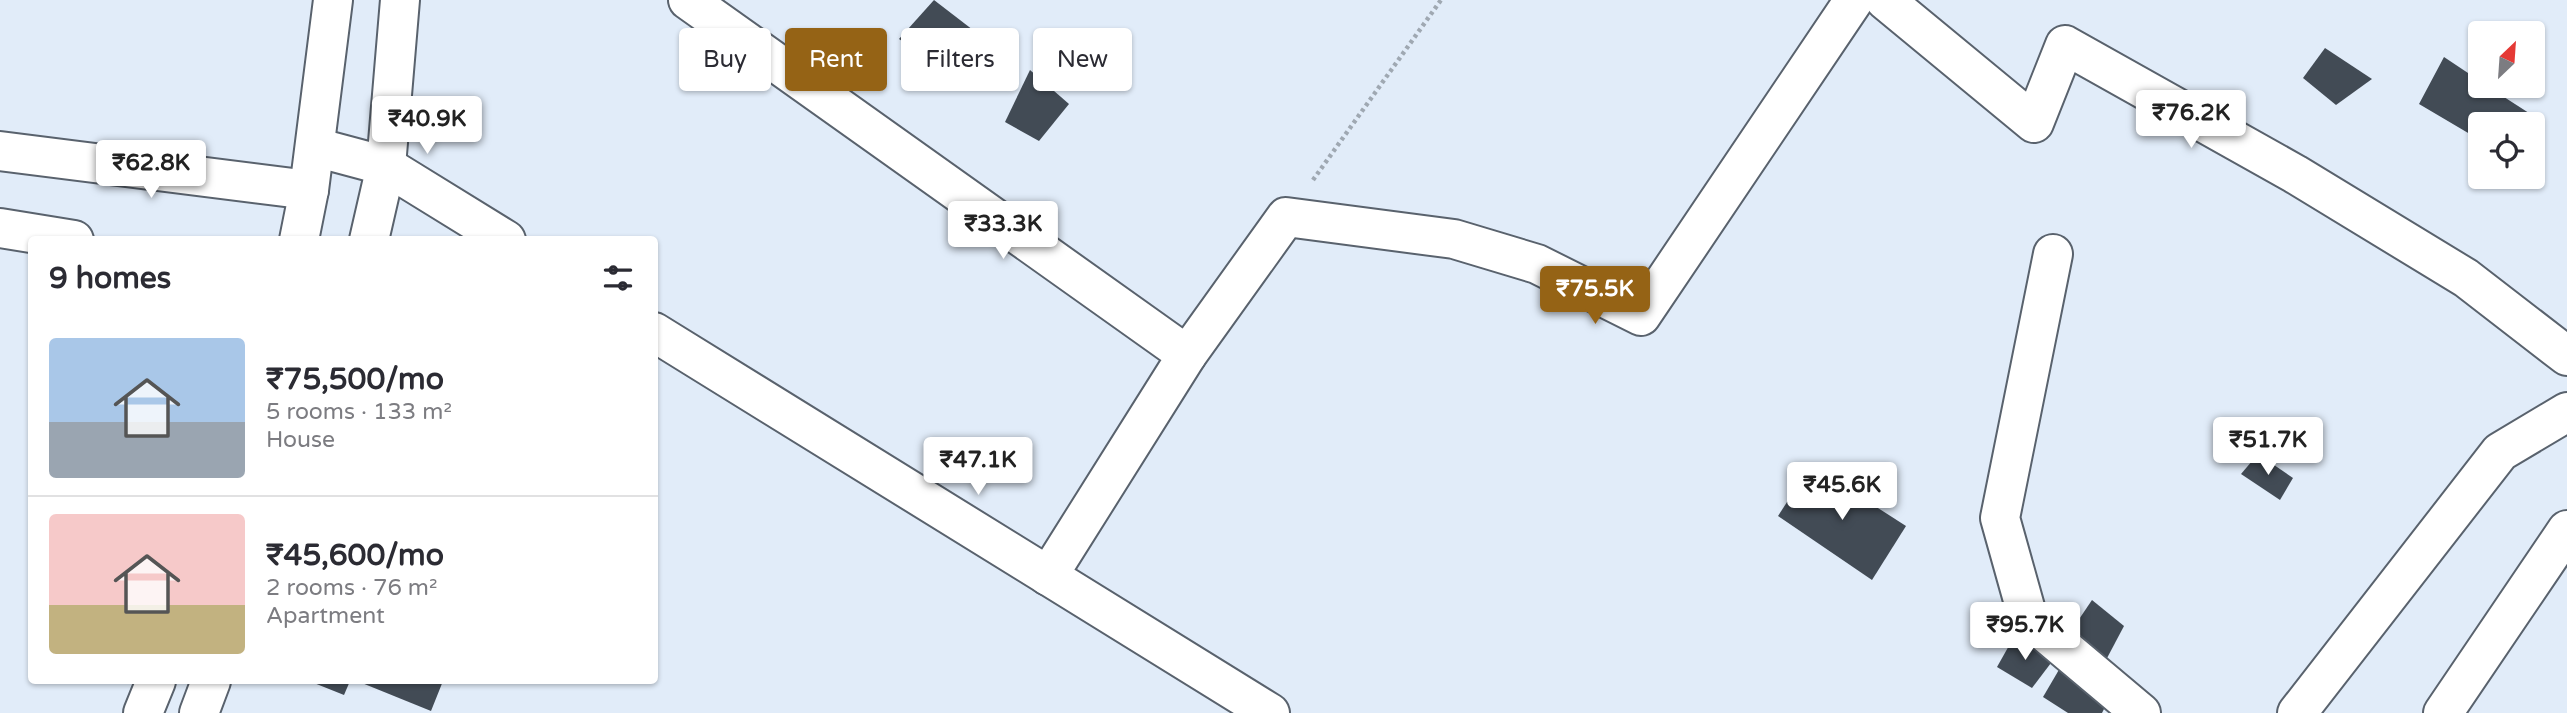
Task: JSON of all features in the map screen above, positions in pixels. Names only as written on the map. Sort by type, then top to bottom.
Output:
[{"type":"main road","points":[[300,236],[309,190],[333,0]]},
{"type":"main road","points":[[370,236],[386,166],[400,0]]},
{"type":"main road","points":[[688,0],[1187,355]]},
{"type":"main road","points":[[1048,576],[1187,355],[1286,217],[1454,239],[1537,264],[1641,316],[1854,0]]},
{"type":"main road","points":[[1885,0],[2034,123],[2065,45],[2295,174],[2466,278],[2567,356]]},
{"type":"main road","points":[[315,147],[386,166],[500,236]]},
{"type":"main road","points":[[0,152],[309,190]]},
{"type":"main road","points":[[0,228],[49,236]]},
{"type":"main road","points":[[2053,254],[2000,518],[2028,618],[2141,713]]},
{"type":"main road","points":[[658,334],[1270,713]]},
{"type":"main road","points":[[2297,713],[2500,452],[2567,412]]},
{"type":"main road","points":[[2443,713],[2567,530]]},
{"type":"main road","points":[[144,713],[155,684]]},
{"type":"main road","points":[[199,713],[210,684]]},
{"type":"path","points":[[1286,217],[1441,0]]},
{"type":"building","points":[[934,0],[970,28],[909,28]]},
{"type":"building","points":[[2325,48],[2372,79],[2336,105],[2303,78]]},
{"type":"building","points":[[2444,57],[2468,73],[2468,98],[2506,98],[2527,112],[2468,112],[2468,133],[2419,104]]},
{"type":"building","points":[[1030,70],[1033,73],[1033,91],[1054,91],[1069,104],[1039,141],[1005,122]]},
{"type":"building","points":[[2258,454],[2293,478],[2280,500],[2241,474]]},
{"type":"building","points":[[1811,465],[1906,526],[1872,580],[1778,516]]},
{"type":"building","points":[[2092,600],[2124,626],[2106,660],[2065,640]]},
{"type":"building","points":[[2015,635],[2054,659],[2032,688],[1997,667]]},
{"type":"building","points":[[2060,668],[2107,703],[2102,713],[2068,713],[2043,697]]},
{"type":"building","points":[[316,684],[349,684],[344,695]]},
{"type":"building","points":[[364,684],[442,684],[431,711]]}]
